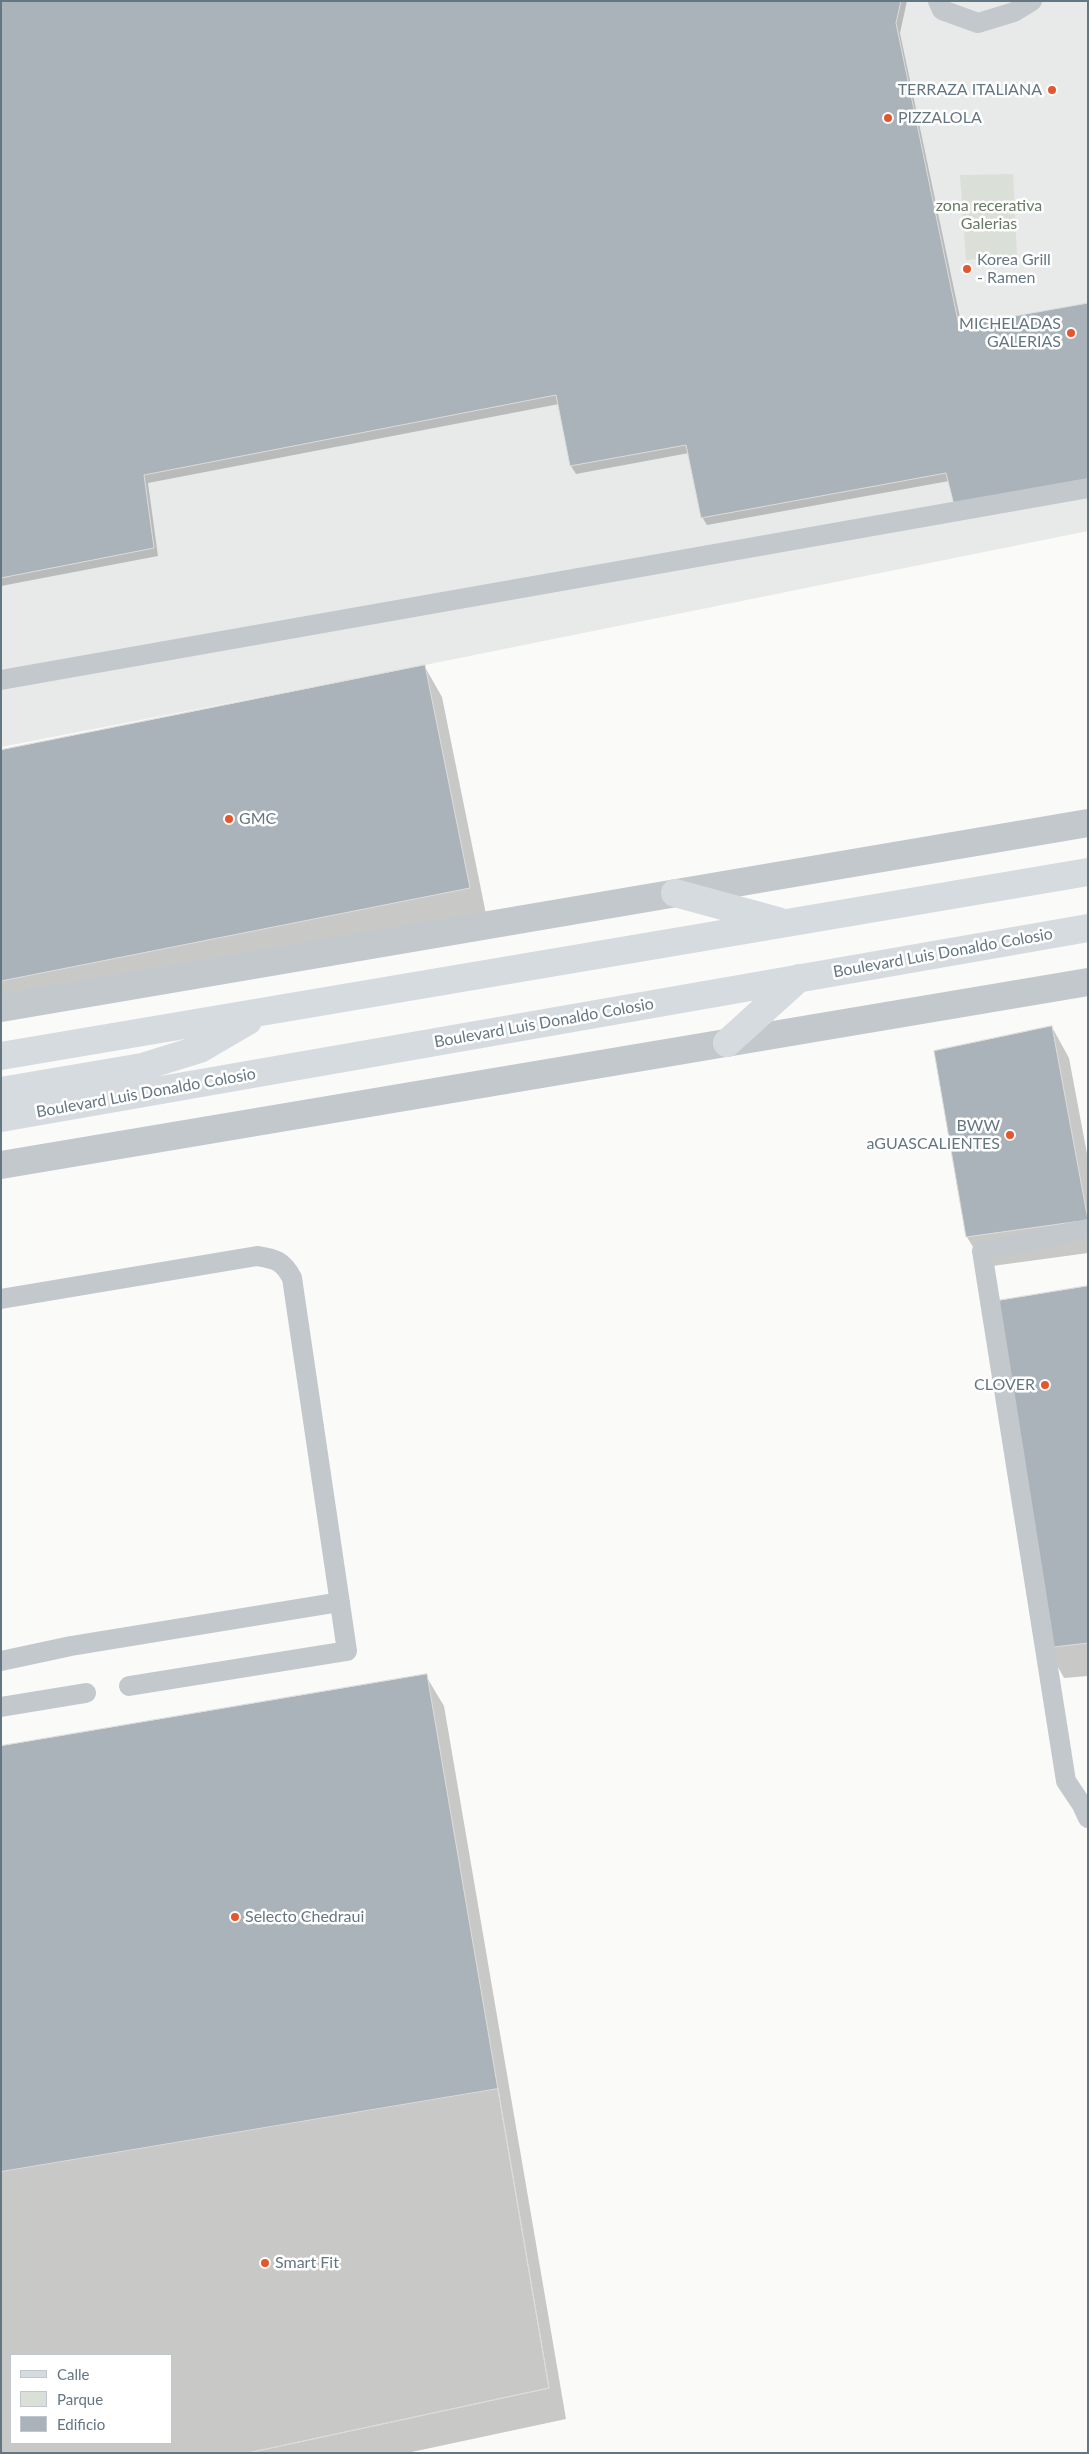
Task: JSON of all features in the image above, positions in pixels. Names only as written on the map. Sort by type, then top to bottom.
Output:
[{"type":"main road","points":[[1,1056],[1088,872]]},
{"type":"main road","points":[[675,893],[786,923]]},
{"type":"main road","name":"Boulevard Luis Donaldo Colosio","points":[[1,1118],[1088,928]]},
{"type":"main road","points":[[727,1043],[800,978]]},
{"type":"main road","points":[[1,1091],[142,1067],[200,1049],[262,1012]]},
{"type":"street","points":[[1,1008],[1088,823]]},
{"type":"street","points":[[1,1165],[1088,982]]},
{"type":"lane","points":[[938,1],[942,10],[978,23],[1014,12],[1032,1]]},
{"type":"lane","points":[[1,680],[1088,488]]},
{"type":"lane","points":[[1086,1809],[1066,1781],[982,1251],[1088,1229]]},
{"type":"lane","points":[[1,1299],[257,1256],[277,1259],[285,1265],[292,1278],[347,1651],[129,1686]]},
{"type":"lane","points":[[1,1661],[71,1646],[340,1602]]},
{"type":"lane","points":[[1,1706],[86,1693]]},
{"type":"shaded area","points":[[1,1],[1088,1],[1088,531],[425,665],[1,747]]},
{"type":"green space","name":"zona recerativa Galerias","points":[[1013,174],[1017,256],[966,260],[960,175]]},
{"type":"building","points":[[1,1],[901,1],[896,23],[959,326],[1088,303],[1088,480],[954,505],[946,473],[701,518],[686,445],[570,466],[556,395],[144,475],[154,548],[1,578]]},
{"type":"building","name":"GMC","points":[[425,665],[470,888],[1,981],[1,750]]},
{"type":"building","name":"BWW aGUASCALIENTES","points":[[1052,1026],[1088,1220],[966,1237],[934,1051]]},
{"type":"building","name":"CLOVER","points":[[1088,1286],[1088,1643],[1045,1648],[990,1302]]},
{"type":"building","name":"Selecto Chedraui","points":[[427,1674],[549,2388],[248,2453],[1,2453],[1,1746]]},
{"type":"building","name":"Smart Fit","points":[[498,2089],[549,2388],[248,2453],[1,2453],[1,2172]]},
{"type":"place","name":"TERRAZA ITALIANA","points":[[1052,90]]},
{"type":"place","name":"PIZZALOLA","points":[[888,118]]},
{"type":"place","name":"Korea Grill - Ramen","points":[[967,269]]},
{"type":"place","name":"MICHELADAS GALERIAS","points":[[1071,333]]},
{"type":"place","name":"GMC","points":[[229,819]]},
{"type":"place","name":"BWW aGUASCALIENTES","points":[[1010,1135]]},
{"type":"place","name":"CLOVER","points":[[1045,1385]]},
{"type":"place","name":"Selecto Chedraui","points":[[235,1917]]},
{"type":"place","name":"Smart Fit","points":[[265,2263]]}]
